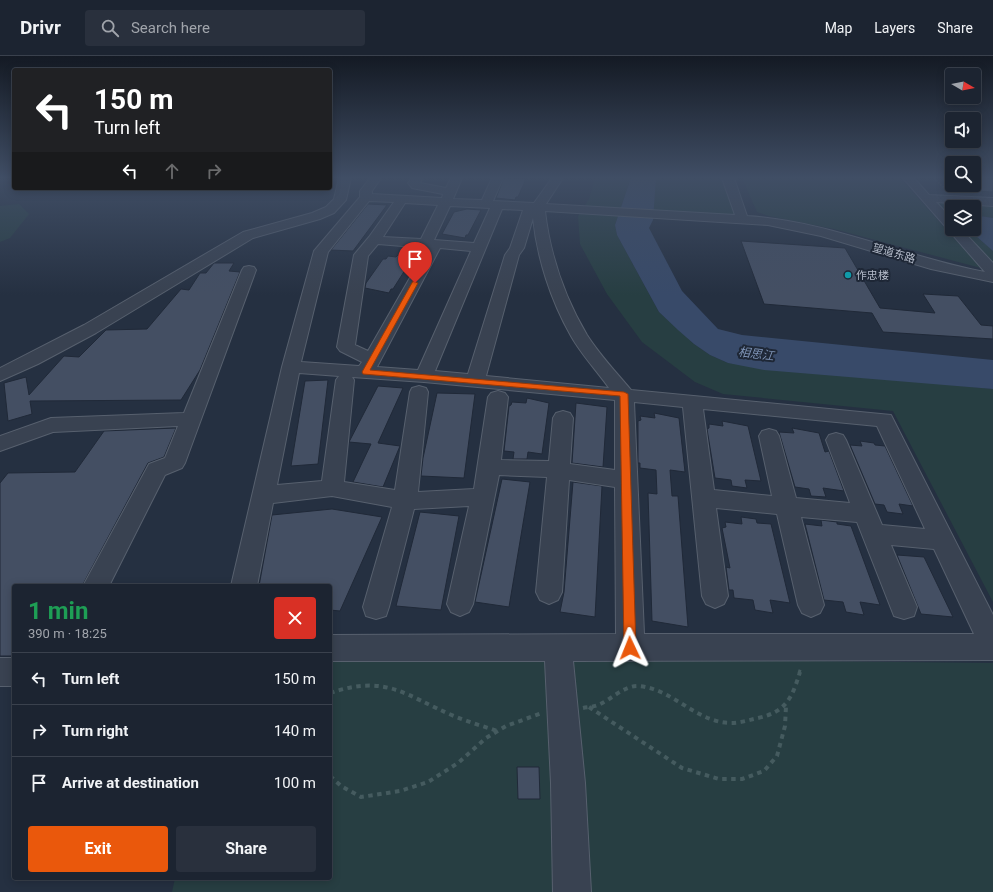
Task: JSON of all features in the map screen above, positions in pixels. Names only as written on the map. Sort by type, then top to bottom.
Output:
[{"type":"street","points":[[0,375],[32,360],[90,329],[248,235],[312,217]]},
{"type":"street","points":[[244,584],[292,367],[321,250],[349,217]]},
{"type":"street","points":[[369,366],[346,347],[361,256],[390,217]]},
{"type":"street","points":[[369,366],[431,244],[441,217]]},
{"type":"street","points":[[376,607],[405,501],[422,384],[479,247],[487,217]]},
{"type":"street","points":[[475,381],[512,255],[529,217]]},
{"type":"street","points":[[538,217],[545,250],[561,301],[569,318],[580,337],[624,394],[630,648]]},
{"type":"street","name":"望道东路","points":[[707,217],[778,223],[812,230],[940,266],[993,278]]},
{"type":"street","points":[[960,236],[993,272]]},
{"type":"street","points":[[374,240],[479,247]]},
{"type":"street","points":[[515,250],[545,250]]},
{"type":"street","points":[[97,584],[157,470],[174,463],[249,270]]},
{"type":"street","points":[[292,367],[369,366],[422,384],[475,381],[624,394],[884,420],[993,644]]},
{"type":"street","points":[[332,488],[345,380]]},
{"type":"street","points":[[460,604],[489,467],[498,397]]},
{"type":"street","points":[[692,402],[715,596]]},
{"type":"street","points":[[548,592],[563,418]]},
{"type":"street","points":[[0,444],[51,425],[191,419]]},
{"type":"street","points":[[769,436],[811,605]]},
{"type":"street","points":[[836,440],[904,607]]},
{"type":"street","points":[[489,467],[559,471],[626,480]]},
{"type":"street","points":[[264,495],[332,488],[405,501],[483,497]]},
{"type":"street","points":[[704,498],[787,506],[942,540]]},
{"type":"street","points":[[332,648],[993,647]]},
{"type":"street","points":[[558,648],[576,709],[568,783],[572,892]]},
{"type":"street","points":[[0,672],[12,672]]},
{"type":"path","points":[[576,709],[682,768],[719,779],[742,779],[764,771],[777,756],[785,726],[786,706],[795,688],[807,648]]},
{"type":"path","points":[[332,692],[346,686],[381,684],[414,695],[454,716],[497,732]]},
{"type":"path","points":[[332,778],[341,786],[361,797],[400,791],[428,782],[458,763],[486,738],[538,713],[596,706],[631,686],[651,688],[712,720],[729,724],[771,716],[786,706]]},
{"type":"green space","points":[[0,217],[27,217],[10,238],[0,242]]},
{"type":"green space","points":[[578,217],[618,217],[615,225],[617,235],[659,312],[694,344],[710,355],[728,363],[993,389],[993,602],[893,411],[723,394],[695,382],[642,342],[607,294],[580,244]]},
{"type":"green space","points":[[707,217],[741,217],[742,219]]},
{"type":"green space","points":[[774,217],[935,217],[945,228],[945,236],[952,236],[981,268],[834,229]]},
{"type":"green space","points":[[964,236],[976,236],[993,251],[993,268]]},
{"type":"green space","points":[[332,656],[993,663],[993,892],[172,892],[175,880],[332,880]]},
{"type":"water","name":"相思江","points":[[618,217],[653,217],[649,228],[682,291],[718,329],[742,335],[993,360],[993,389],[764,370],[728,363],[710,355],[694,344],[659,312],[617,235],[615,225]]},
{"type":"water","points":[[981,217],[993,218],[993,251],[976,236],[981,236]]},
{"type":"building","points":[[358,217],[378,217],[353,251],[331,250]]},
{"type":"building","points":[[451,217],[477,217],[465,238],[442,234]]},
{"type":"building","name":"作忠楼","points":[[741,241],[845,248],[880,308],[935,313],[923,294],[958,296],[981,325],[993,326],[993,339],[883,332],[872,313],[764,304]]},
{"type":"building","points":[[398,255],[410,256],[408,259],[412,259],[389,293],[365,288],[366,283],[383,259],[386,259],[388,256],[396,257]]},
{"type":"building","points":[[214,263],[234,263],[229,271],[240,272],[200,370],[181,400],[30,401],[32,414],[8,421],[4,383],[26,377],[29,395],[64,356],[79,357],[106,330],[147,329],[181,289],[189,290],[200,273],[206,273]]},
{"type":"building","points":[[328,380],[318,464],[291,466],[305,381]]},
{"type":"building","points":[[378,386],[403,388],[378,443],[400,446],[383,487],[353,482],[371,444],[349,442]]},
{"type":"building","points":[[437,393],[475,394],[464,478],[421,476],[423,458]]},
{"type":"building","points":[[527,398],[549,403],[542,454],[528,452],[527,459],[513,459],[514,452],[504,451],[509,406],[512,402],[526,403]]},
{"type":"building","points":[[576,403],[607,407],[603,467],[572,463]]},
{"type":"building","points":[[654,413],[679,418],[685,472],[670,470],[672,496],[678,496],[688,627],[652,621],[648,493],[657,494],[656,470],[640,468],[640,463],[638,463],[638,421],[641,420],[640,416],[655,418]]},
{"type":"building","points":[[722,421],[748,426],[761,481],[745,480],[747,488],[732,486],[731,480],[715,478],[707,429],[709,428],[709,424],[723,426]]},
{"type":"building","points":[[176,428],[164,457],[148,463],[83,584],[12,584],[12,656],[0,656],[0,483],[8,473],[75,472],[104,431]]},
{"type":"building","points":[[792,428],[819,433],[825,452],[829,451],[844,491],[823,488],[826,497],[811,496],[809,489],[795,487],[779,432],[794,433]]},
{"type":"building","points":[[860,441],[885,446],[913,506],[899,504],[903,514],[887,512],[884,505],[875,504],[850,445],[862,446]]},
{"type":"building","points":[[502,479],[530,482],[509,607],[475,602]]},
{"type":"building","points":[[573,482],[602,486],[595,617],[560,612],[564,592]]},
{"type":"building","points":[[332,509],[382,517],[340,611],[332,610],[332,584],[259,584],[272,515]]},
{"type":"building","points":[[420,512],[459,516],[441,610],[396,606]]},
{"type":"building","points":[[741,517],[756,519],[757,523],[771,524],[790,603],[770,600],[773,613],[755,610],[753,600],[734,598],[733,590],[729,590],[726,567],[730,568],[722,528],[726,527],[725,522],[742,524]]},
{"type":"building","points":[[821,520],[851,526],[880,605],[860,602],[864,615],[846,612],[843,602],[824,600],[805,524],[822,526]]},
{"type":"building","points":[[897,555],[924,557],[953,617],[921,614]]},
{"type":"building","points":[[517,767],[539,767],[540,799],[518,799]]},
{"type":"place","name":"作忠楼","points":[[848,275]]},
{"type":"route","points":[[415,283],[365,372],[624,394],[630,648]]}]
